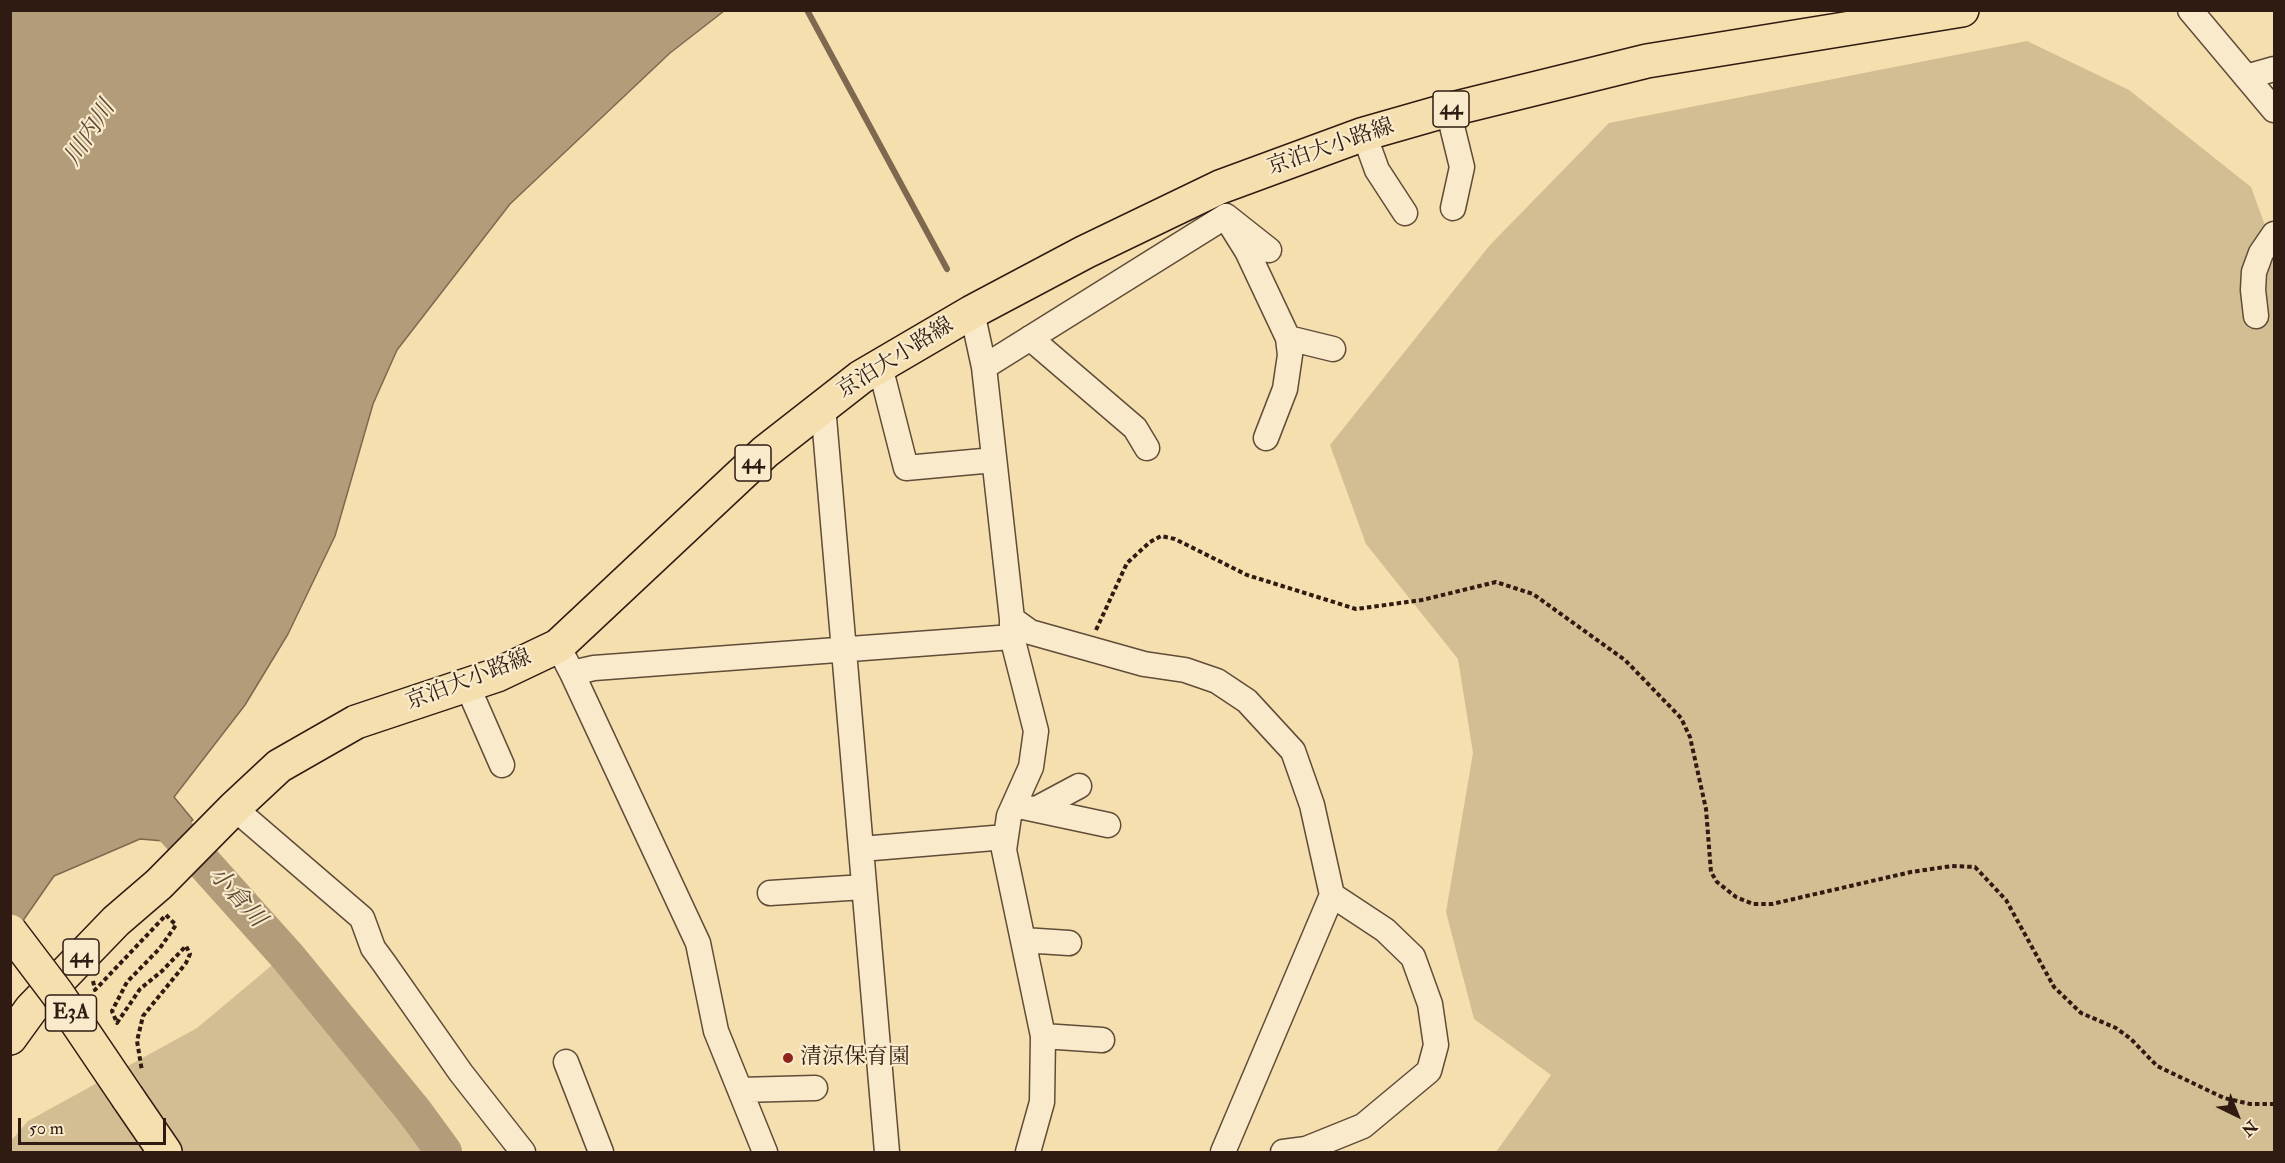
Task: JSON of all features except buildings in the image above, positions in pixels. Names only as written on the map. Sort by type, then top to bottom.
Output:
[{"type":"main road","name":"京泊大小路線","points":[[10,1038],[31,1009],[116,921],[159,884],[279,766],[356,722],[497,675],[565,659],[765,452],[823,406],[861,377],[972,312],[1085,252],[1219,204],[1364,134],[1448,110],[1647,61],[1962,10]]},
{"type":"main road","name":"E3A","points":[[10,932],[135,1088],[165,1152]]},
{"type":"street","points":[[2190,10],[2274,110]]},
{"type":"street","points":[[2246,77],[2274,69]]},
{"type":"street","points":[[1448,110],[1462,167],[1453,208]]},
{"type":"street","points":[[1364,134],[1377,170],[1405,213]]},
{"type":"street","points":[[1219,204],[1269,250]]},
{"type":"street","points":[[984,367],[1030,338],[1219,204]]},
{"type":"street","points":[[1219,204],[1247,251],[1288,338],[1290,355],[1285,389],[1266,438]]},
{"type":"street","points":[[2256,316],[2253,290],[2254,272],[2261,253],[2274,234]]},
{"type":"street","points":[[972,312],[984,367],[1012,628],[1036,731],[1025,807]]},
{"type":"street","points":[[1030,338],[1135,429],[1147,448]]},
{"type":"street","points":[[1288,338],[1334,349]]},
{"type":"street","points":[[880,366],[906,468],[994,460]]},
{"type":"street","points":[[823,406],[887,1152]]},
{"type":"street","points":[[565,659],[594,668],[844,649],[1012,628],[1144,664],[1185,670],[1217,681],[1247,701],[1293,751],[1312,805],[1332,895],[1223,1152]]},
{"type":"street","points":[[565,659],[698,943],[716,1031],[765,1152]]},
{"type":"street","points":[[467,685],[502,765]]},
{"type":"street","points":[[1028,1152],[1042,1102],[1043,1036],[1004,850],[1009,816],[1025,807],[1079,786]]},
{"type":"street","points":[[1025,807],[1108,825]]},
{"type":"street","points":[[234,808],[362,918],[374,948],[384,963],[460,1073],[523,1152]]},
{"type":"street","points":[[861,849],[1006,837]]},
{"type":"street","points":[[770,893],[864,887]]},
{"type":"street","points":[[1283,1152],[1306,1149],[1363,1125],[1429,1071],[1436,1045],[1430,1004],[1413,957],[1385,930],[1332,895]]},
{"type":"street","points":[[1023,940],[1069,943]]},
{"type":"street","points":[[1043,1036],[1102,1040]]},
{"type":"street","points":[[566,1062],[601,1152]]},
{"type":"street","points":[[740,1089],[815,1088]]},
{"type":"path","points":[[1088,648],[1126,563],[1150,542],[1161,536],[1175,539],[1247,575],[1356,609],[1422,600],[1496,582],[1533,594],[1625,660],[1681,718],[1690,737],[1706,809],[1711,872],[1718,882],[1736,897],[1753,903],[1772,904],[1911,872],[1952,866],[1975,867],[2006,900],[2054,987],[2081,1013],[2116,1028],[2131,1039],[2157,1066],[2224,1098],[2250,1104],[2274,1104]]},
{"type":"path","points":[[93,978],[95,990],[166,915],[176,925],[160,948],[127,982],[112,1011],[117,1023],[140,989],[162,971],[186,946],[190,954],[186,963],[143,1016],[137,1041],[135,1088]]},
{"type":"shaded area","points":[[2027,41],[2129,90],[2251,187],[2274,250],[2274,1152],[1496,1152],[1551,1075],[1474,1019],[1446,912],[1473,753],[1458,659],[1366,544],[1330,445],[1490,245],[1609,123]]},
{"type":"shaded area","points":[[283,956],[432,1152],[11,1152],[10,1142],[28,1121],[197,1028]]},
{"type":"water","name":"川内川","points":[[11,11],[724,11],[670,53],[510,204],[397,350],[373,404],[335,536],[288,634],[245,705],[174,797],[193,820],[164,841],[140,839],[54,876],[22,922],[11,948]]},
{"type":"waterway","points":[[807,10],[947,269]]},
{"type":"waterway","name":"小倉川","points":[[143,795],[288,957],[414,1111],[444,1152]]},
{"type":"place","name":"清涼保育園","points":[[788,1058]]}]
